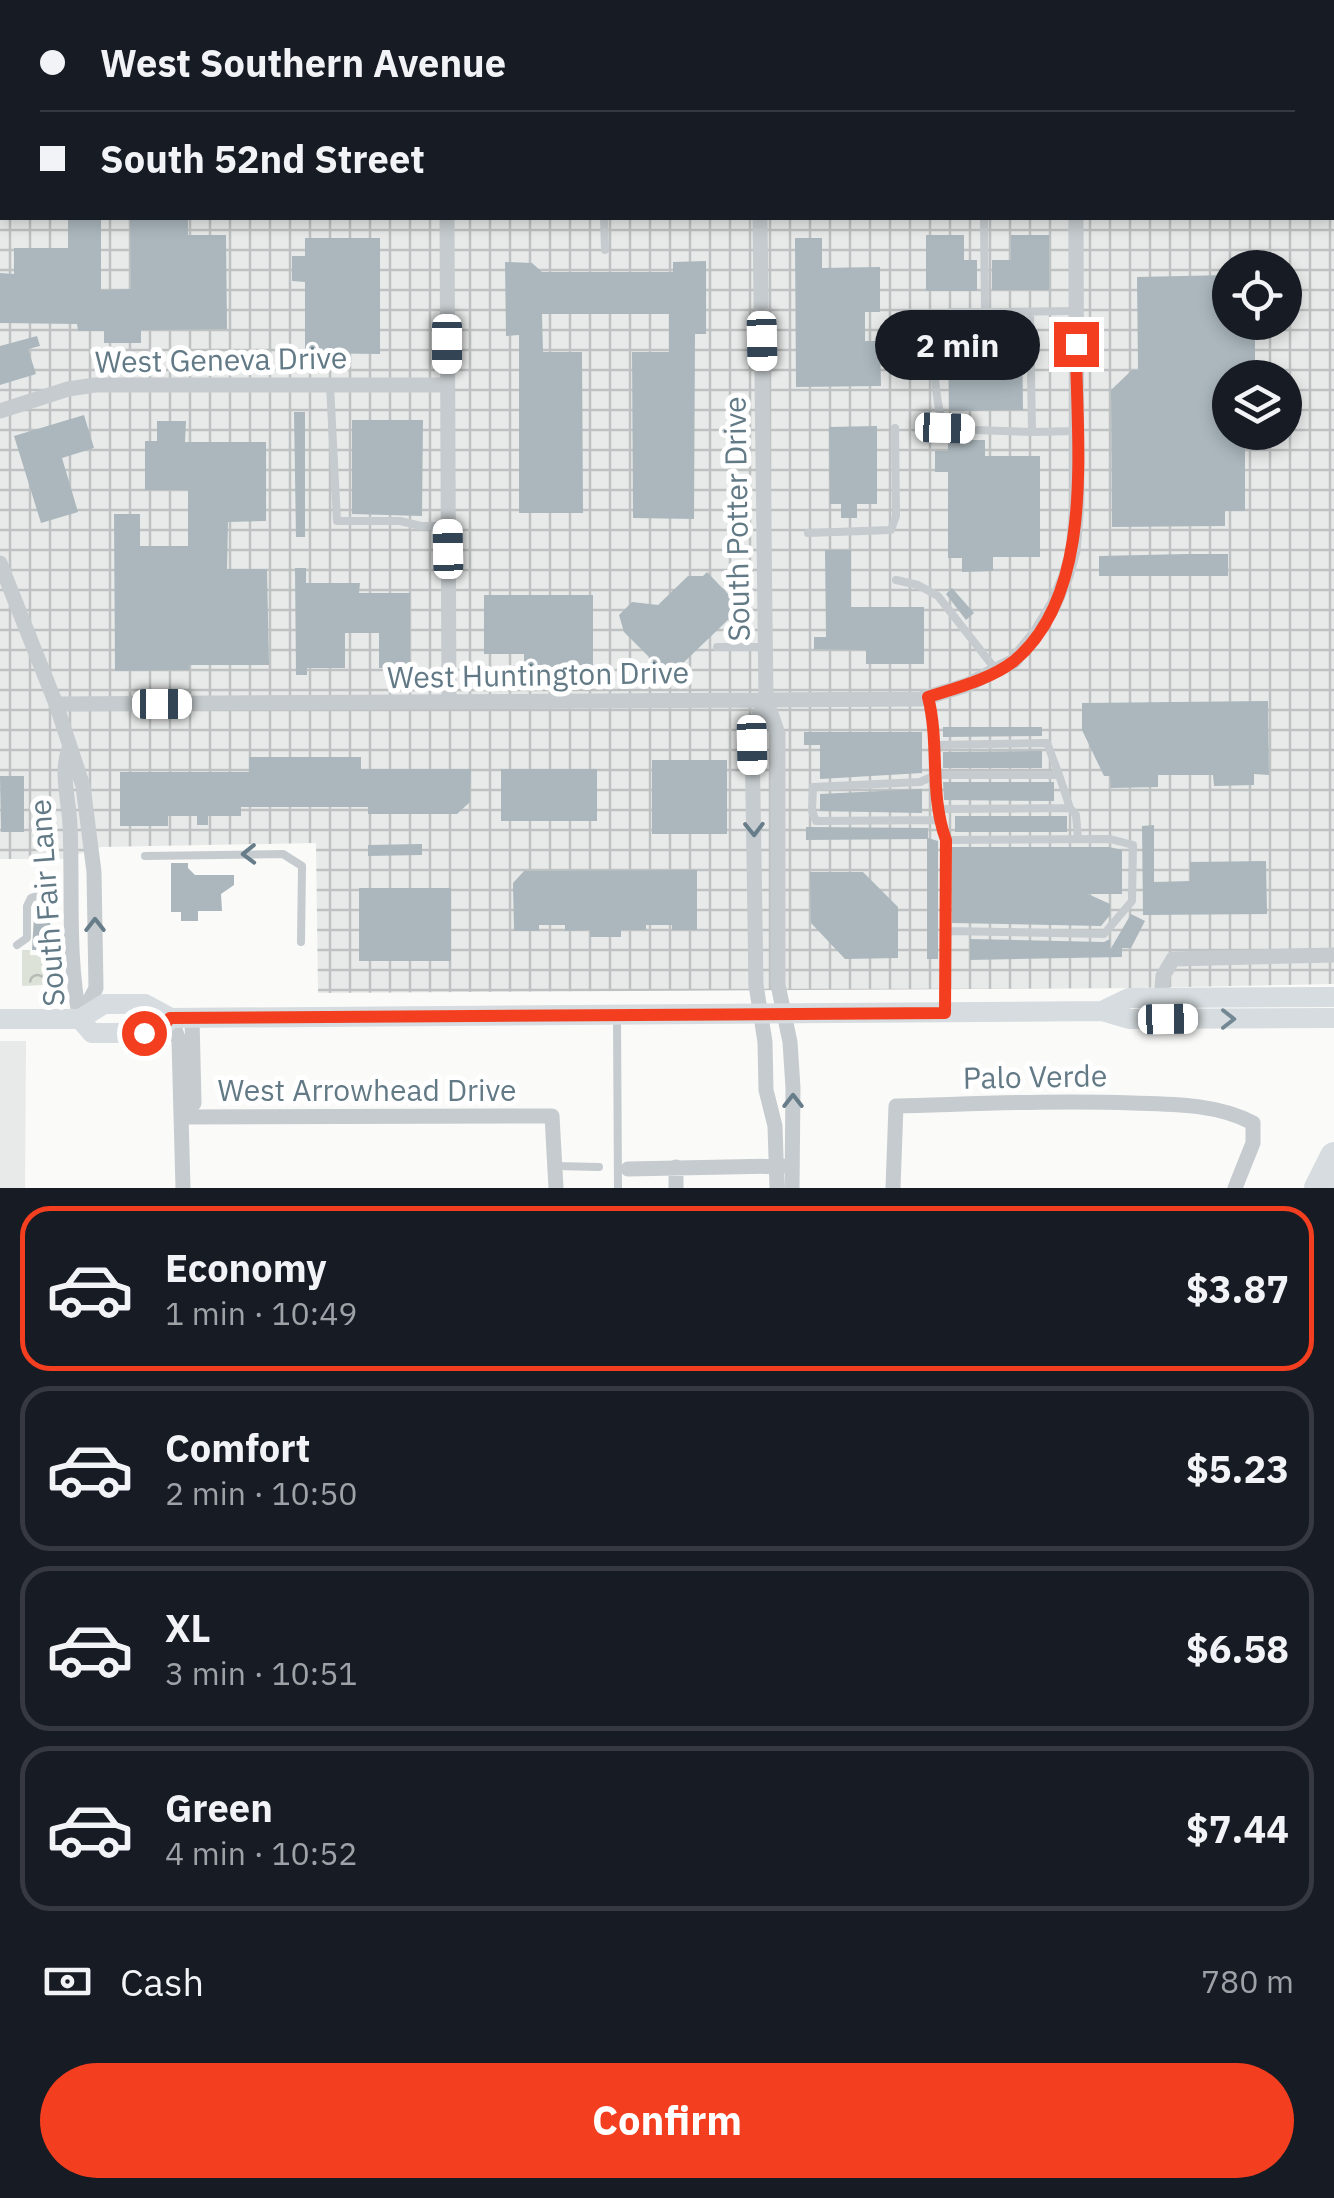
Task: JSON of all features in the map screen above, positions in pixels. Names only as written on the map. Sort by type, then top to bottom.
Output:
[{"type":"main road","points":[[1102,1011],[1130,998],[1334,997]]},
{"type":"main road","points":[[0,1019],[80,1020],[104,1004],[145,1004],[181,1018],[1102,1011],[1129,1020],[1334,1018]]},
{"type":"main road","points":[[80,1020],[92,1033],[157,1033],[181,1018]]},
{"type":"street","points":[[447,220],[449,701]]},
{"type":"street","name":"South Potter Drive","points":[[760,220],[766,699],[778,734],[778,985],[790,1042],[794,1088],[784,1166]]},
{"type":"street","points":[[1076,220],[1077,430]]},
{"type":"street","name":"West Geneva Drive","points":[[0,411],[68,389],[95,385],[447,385]]},
{"type":"street","name":"West Huntington Drive","points":[[56,704],[928,697],[967,685],[1014,661],[1054,606],[1070,564],[1076,516],[1077,430]]},
{"type":"street","name":"South Fair Lane","points":[[0,563],[56,704],[82,786],[95,889],[96,988],[80,1020]]},
{"type":"street","name":"South Potter Drive","points":[[766,699],[752,732],[756,985],[766,1090],[784,1166]]},
{"type":"street","name":"South Fair Lane","points":[[69,749],[64,763],[70,821],[73,986],[80,1020]]},
{"type":"street","points":[[1161,998],[1163,976],[1173,959],[1334,954]]},
{"type":"street","points":[[181,1018],[182,1188]]},
{"type":"street","points":[[181,1018],[194,1103],[182,1116]]},
{"type":"street","points":[[144,1033],[163,1044],[179,1066]]},
{"type":"street","name":"Palo Verde","points":[[893,1188],[896,1106],[1089,1101],[1173,1104],[1234,1113],[1253,1123],[1252,1143],[1235,1188]]},
{"type":"street","name":"West Arrowhead Drive","points":[[182,1116],[552,1116],[555,1166]]},
{"type":"street","points":[[555,1166],[556,1188]]},
{"type":"street","points":[[628,1169],[784,1166]]},
{"type":"street","points":[[777,1188],[784,1166]]},
{"type":"street","points":[[784,1166],[792,1188]]},
{"type":"street","points":[[676,1167],[676,1188]]},
{"type":"lane","points":[[604,220],[605,250]]},
{"type":"lane","points":[[984,220],[985,312]]},
{"type":"lane","points":[[1076,311],[949,312],[936,329],[938,408],[945,428],[1077,430]]},
{"type":"lane","points":[[1030,312],[1032,432]]},
{"type":"lane","points":[[330,384],[337,520],[400,520],[422,526],[448,526]]},
{"type":"lane","points":[[808,533],[891,530],[896,516],[896,428]]},
{"type":"lane","points":[[896,580],[918,585],[938,596],[996,670]]},
{"type":"lane","points":[[717,648],[765,647]]},
{"type":"lane","points":[[928,697],[935,745],[938,820],[946,840],[945,1013]]},
{"type":"lane","points":[[935,745],[1047,744],[1076,816],[1078,840]]},
{"type":"lane","points":[[938,820],[816,821],[812,812],[815,785],[920,782],[936,775],[1059,775]]},
{"type":"lane","points":[[938,809],[1070,808]]},
{"type":"lane","points":[[946,840],[1110,839],[1133,845],[1132,901],[1104,934],[947,930]]},
{"type":"lane","points":[[145,856],[283,854],[302,866],[301,942]]},
{"type":"lane","points":[[16,946],[27,938],[27,906],[31,898],[44,893],[56,878]]},
{"type":"lane","points":[[617,1016],[618,1188]]},
{"type":"lane","points":[[555,1166],[599,1167]]},
{"type":"shaded area","points":[[0,220],[1334,220],[1334,984],[318,993],[316,843],[101,847],[64,859],[0,859]]},
{"type":"shaded area","points":[[0,1041],[26,1041],[25,1188],[0,1188]]},
{"type":"green space","points":[[54,938],[62,939],[61,984],[22,986],[22,950],[30,950],[30,955],[53,956]]},
{"type":"building","points":[[68,220],[101,220],[101,290],[131,289],[130,220],[188,220],[188,235],[226,235],[227,329],[141,330],[141,343],[104,343],[104,331],[78,331],[77,324],[0,323],[0,273],[14,274],[14,248],[68,248]]},
{"type":"building","points":[[926,235],[964,235],[964,260],[977,260],[977,291],[926,291]]},
{"type":"building","points":[[1011,235],[1049,235],[1049,290],[992,290],[992,260],[1011,260]]},
{"type":"building","points":[[305,238],[380,238],[380,354],[305,353],[305,282],[292,281],[292,256],[305,256]]},
{"type":"building","points":[[795,238],[822,238],[822,268],[880,267],[880,312],[865,312],[865,341],[880,341],[881,386],[796,387]]},
{"type":"building","points":[[706,261],[706,334],[695,334],[694,519],[633,518],[632,352],[669,352],[669,314],[542,314],[543,352],[582,352],[583,513],[519,513],[519,335],[506,336],[505,262],[532,263],[542,272],[673,272],[673,262]]},
{"type":"building","points":[[1212,275],[1212,340],[1255,340],[1255,360],[1212,360],[1212,450],[1245,450],[1245,511],[1225,511],[1225,526],[1112,527],[1111,390],[1132,370],[1138,370],[1137,277]]},
{"type":"building","points":[[952,321],[997,321],[997,336],[1022,335],[1023,410],[949,411],[948,327]]},
{"type":"building","points":[[37,336],[40,346],[28,349],[36,374],[0,385],[0,346]]},
{"type":"building","points":[[294,412],[305,412],[305,537],[296,537]]},
{"type":"building","points":[[84,415],[94,448],[62,458],[78,512],[41,523],[14,436]]},
{"type":"building","points":[[352,420],[423,420],[422,516],[352,514]]},
{"type":"building","points":[[157,421],[186,421],[185,442],[266,442],[266,521],[228,522],[227,569],[267,569],[269,665],[189,665],[190,670],[115,671],[114,514],[140,514],[140,546],[188,546],[188,490],[145,490],[145,441],[157,441]]},
{"type":"building","points":[[877,426],[877,504],[857,504],[857,518],[841,518],[841,504],[830,504],[829,427]]},
{"type":"building","points":[[948,440],[985,440],[985,456],[1040,456],[1040,557],[993,557],[993,571],[962,572],[962,558],[948,558],[948,472],[935,472],[935,451],[948,451]]},
{"type":"building","points":[[825,550],[851,550],[851,607],[924,607],[924,664],[866,664],[866,650],[814,649],[814,637],[826,637]]},
{"type":"building","points":[[1228,554],[1228,576],[1099,576],[1099,556]]},
{"type":"building","points":[[295,568],[306,568],[306,583],[360,583],[359,593],[410,593],[410,668],[379,668],[379,633],[345,633],[345,668],[307,668],[307,675],[296,675]]},
{"type":"building","points":[[707,572],[731,597],[731,617],[680,666],[658,666],[624,632],[619,615],[632,602],[658,605],[688,576],[703,576]]},
{"type":"building","points":[[952,588],[974,613],[966,620],[946,594]]},
{"type":"building","points":[[484,595],[593,595],[593,669],[524,669],[524,654],[484,654]]},
{"type":"building","points":[[1268,701],[1269,775],[1254,774],[1254,785],[1214,786],[1213,775],[1158,775],[1158,787],[1111,788],[1110,776],[1104,776],[1082,730],[1082,703]]},
{"type":"building","points":[[943,727],[1042,727],[1042,736],[943,737]]},
{"type":"building","points":[[804,732],[922,732],[922,773],[820,779],[820,745],[804,745]]},
{"type":"building","points":[[1042,751],[1042,768],[943,768],[943,752]]},
{"type":"building","points":[[249,757],[361,757],[361,769],[471,769],[470,802],[457,814],[368,814],[368,807],[241,807],[241,816],[208,816],[208,825],[197,825],[197,816],[168,816],[168,826],[120,826],[120,772],[249,772]]},
{"type":"building","points":[[652,760],[727,760],[727,834],[652,834]]},
{"type":"building","points":[[501,769],[597,769],[597,821],[501,821]]},
{"type":"building","points":[[0,776],[24,776],[24,832],[1,832]]},
{"type":"building","points":[[943,782],[1054,782],[1054,801],[944,800]]},
{"type":"building","points":[[922,789],[922,813],[820,811],[820,794]]},
{"type":"building","points":[[955,816],[1067,816],[1067,832],[955,832]]},
{"type":"building","points":[[1154,825],[1154,882],[1190,881],[1190,862],[1266,861],[1267,914],[1143,915],[1142,826]]},
{"type":"building","points":[[806,827],[928,828],[928,838],[938,841],[938,959],[927,959],[927,839],[806,840]]},
{"type":"building","points":[[422,844],[422,855],[368,856],[368,845]]},
{"type":"building","points":[[952,847],[1122,850],[1122,894],[1088,894],[1110,904],[1110,915],[1101,926],[952,923]]},
{"type":"building","points":[[171,863],[188,863],[195,875],[234,875],[234,885],[221,894],[222,911],[198,911],[198,921],[181,921],[181,912],[171,912]]},
{"type":"building","points":[[697,870],[697,930],[646,925],[646,930],[621,930],[621,937],[590,937],[590,930],[565,931],[565,925],[539,925],[539,931],[514,931],[513,883],[524,871]]},
{"type":"building","points":[[810,872],[863,872],[898,907],[898,958],[845,959],[811,923]]},
{"type":"building","points":[[359,888],[451,888],[451,961],[359,961]]},
{"type":"building","points":[[1131,914],[1145,921],[1131,948],[1122,948],[1122,957],[970,960],[970,939],[1110,939],[1110,950]]},
{"type":"building","points":[[34,916],[50,916],[51,950],[32,950]]},
{"type":"route","points":[[144,1033],[157,1033],[170,1018],[945,1013],[946,840],[938,820],[934,718],[928,697],[967,685],[1014,661],[1061,592],[1076,529],[1076,344]]}]
